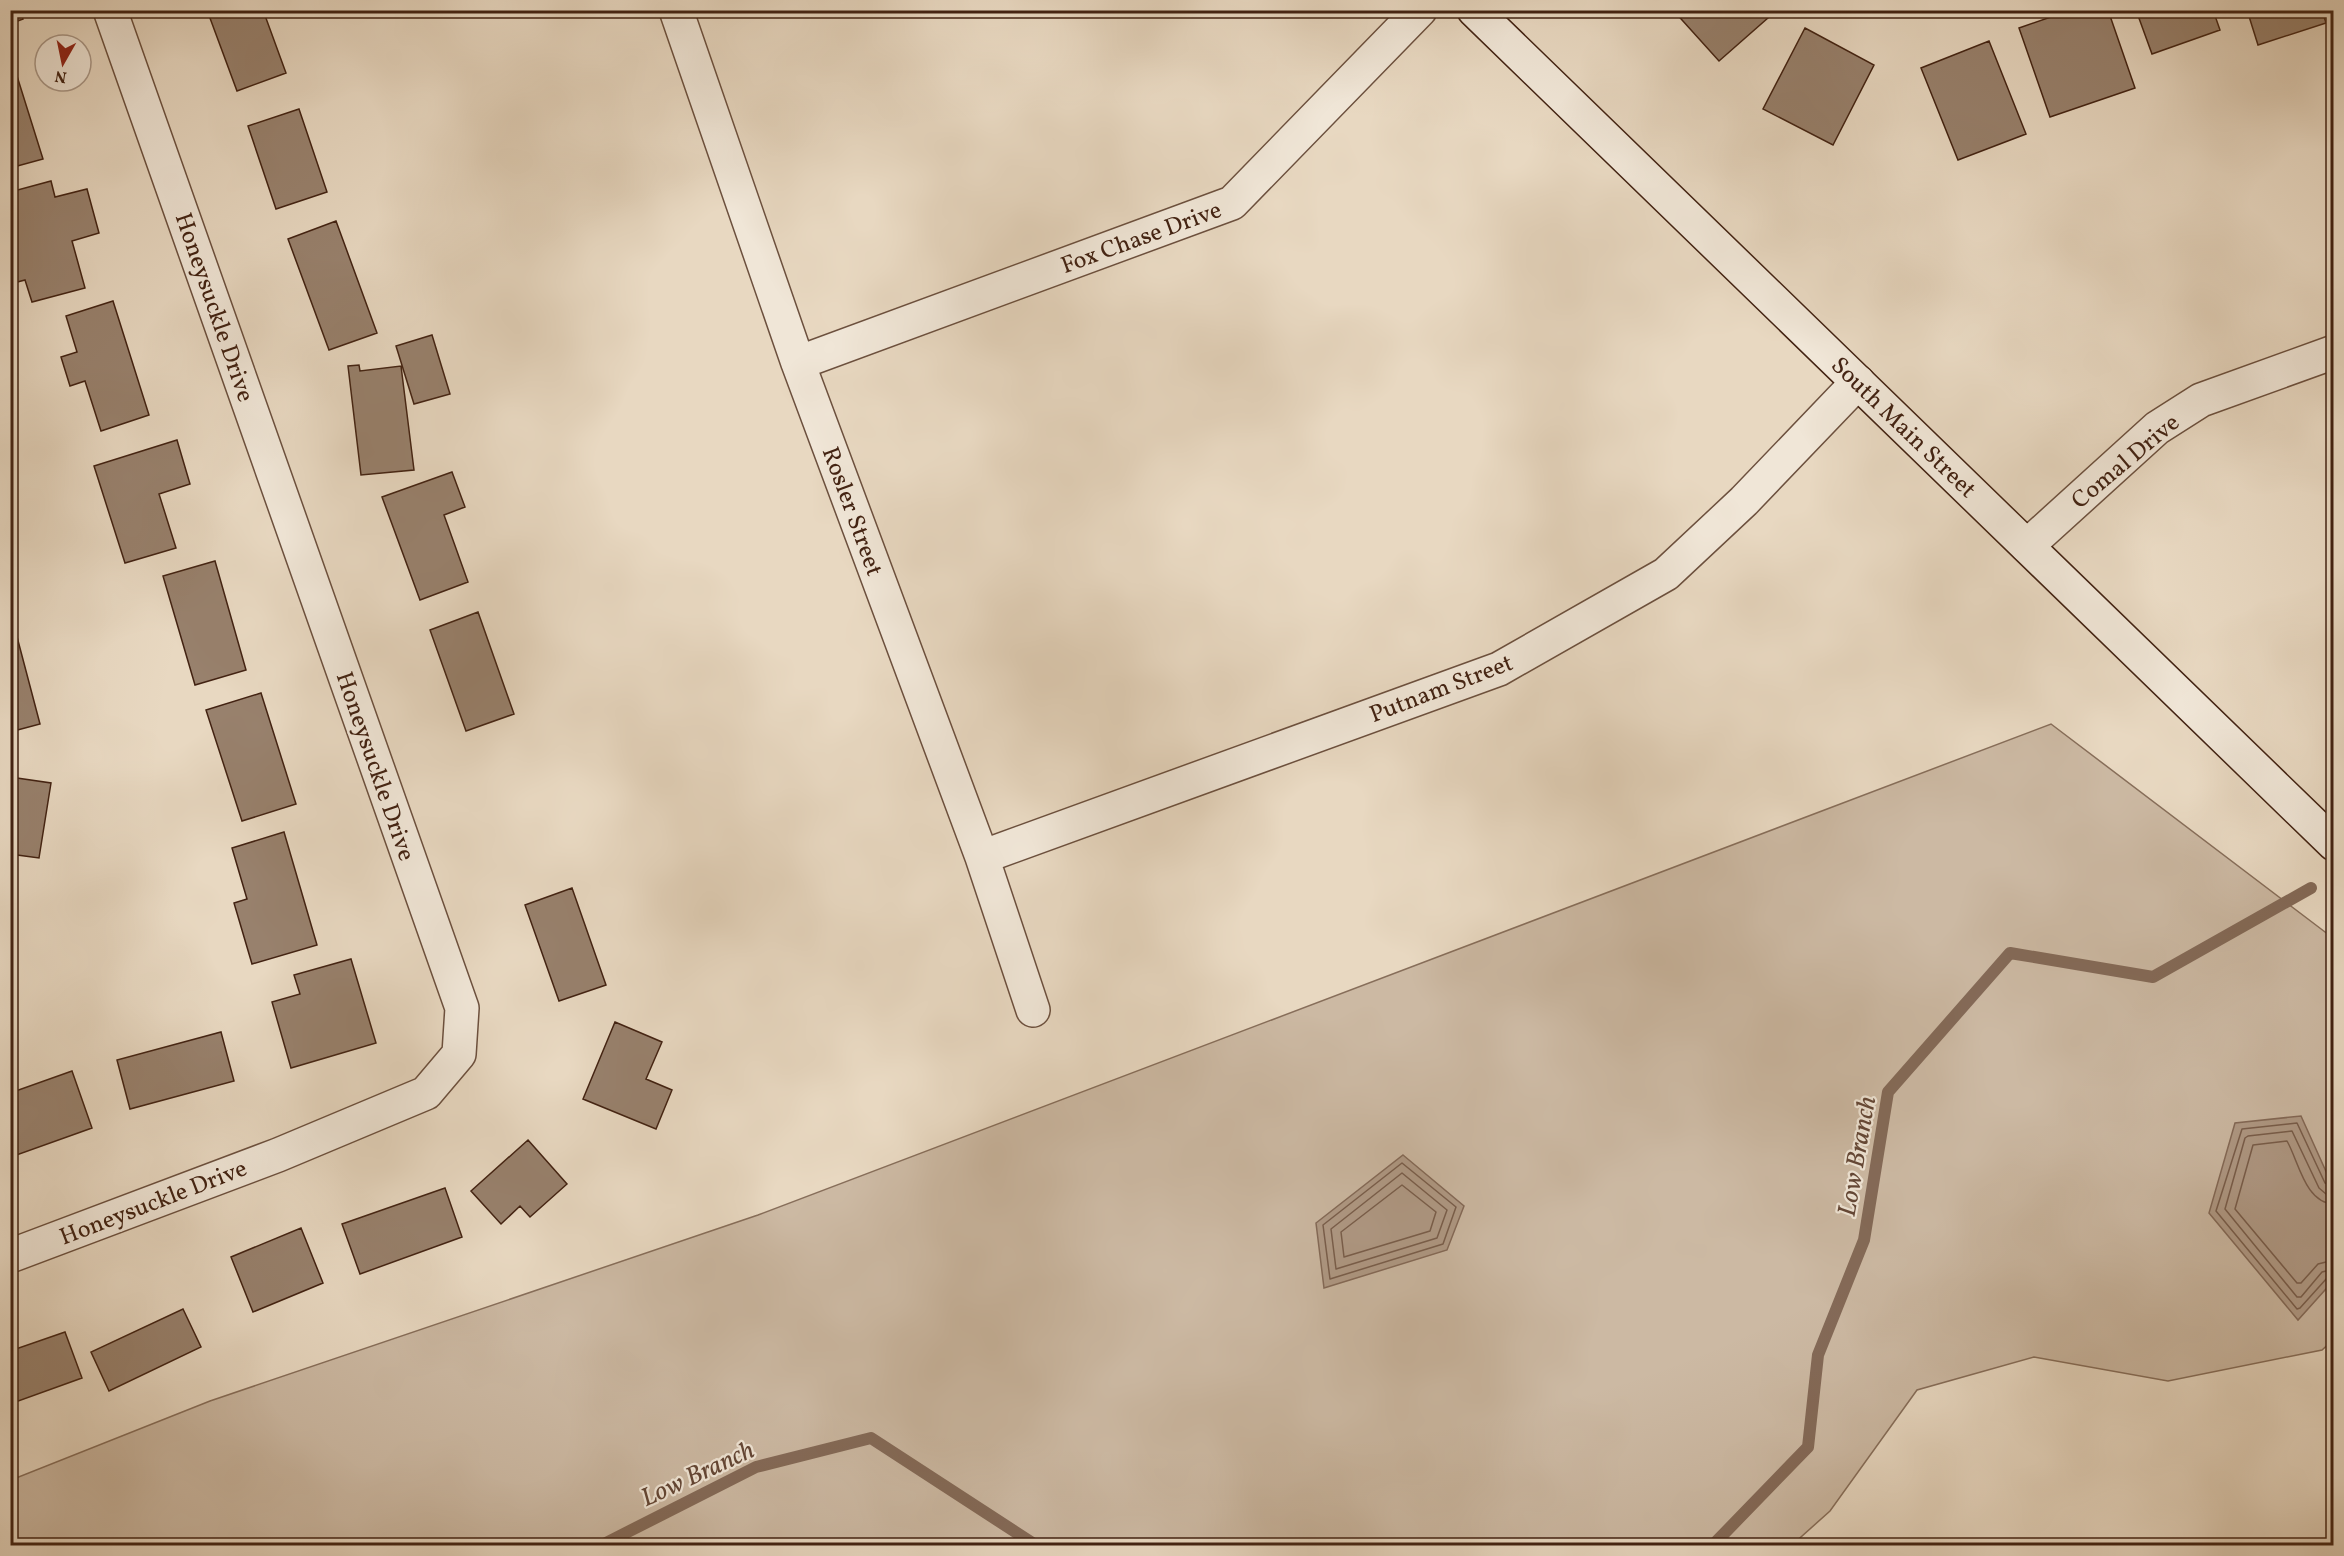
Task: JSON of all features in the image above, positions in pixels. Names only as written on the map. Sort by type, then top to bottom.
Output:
[{"type":"street","name":"Honeysuckle Drive","points":[[10,1256],[278,1155],[426,1093],[459,1054],[462,1008],[110,10]]},
{"type":"street","name":"Rosler Street","points":[[676,10],[798,363],[982,857],[1033,1010]]},
{"type":"street","name":"Fox Chase Drive","points":[[798,363],[1233,203],[1420,10]]},
{"type":"street","name":"South Main Street","points":[[1474,10],[2334,844]]},
{"type":"street","name":"Comal Drive","points":[[2026,546],[2157,428],[2201,400],[2334,352]]},
{"type":"street","name":"Putnam Street","points":[[982,857],[1499,669],[1666,574],[1744,501],[1858,382]]},
{"type":"shaded area","points":[[2051,724],[2333,938],[2333,1340],[2322,1350],[2168,1381],[2034,1357],[1917,1390],[1830,1511],[1792,1545],[11,1546],[11,1480],[210,1401],[758,1215]]},
{"type":"water","points":[[2301,1116],[2333,1187],[2334,1280],[2298,1320],[2209,1213],[2235,1123]]},
{"type":"water","points":[[1403,1155],[1464,1206],[1447,1250],[1324,1288],[1316,1223]]},
{"type":"building","points":[[10,10],[20,10],[23,19],[10,24]]},
{"type":"building","points":[[207,10],[263,10],[286,73],[237,91]]},
{"type":"building","points":[[1673,10],[1777,10],[1719,61]]},
{"type":"building","points":[[2071,10],[2108,10],[2135,88],[2050,117],[2019,28]]},
{"type":"building","points":[[2136,10],[2213,10],[2220,30],[2152,54]]},
{"type":"building","points":[[2247,10],[2322,10],[2326,23],[2258,45]]},
{"type":"building","points":[[1805,28],[1874,65],[1833,145],[1763,109]]},
{"type":"building","points":[[1989,41],[2026,134],[1958,160],[1921,68]]},
{"type":"building","points":[[10,61],[15,76],[17,76],[43,159],[10,168]]},
{"type":"building","points":[[299,109],[327,192],[276,209],[248,126]]},
{"type":"building","points":[[51,181],[55,197],[87,189],[99,233],[72,241],[85,288],[32,302],[25,280],[10,284],[10,256],[17,254],[10,232],[10,192]]},
{"type":"building","points":[[336,221],[377,333],[329,350],[288,239]]},
{"type":"building","points":[[113,301],[149,415],[101,431],[85,381],[70,386],[61,357],[77,352],[66,316]]},
{"type":"building","points":[[432,335],[450,394],[414,404],[396,346]]},
{"type":"building","points":[[359,365],[360,371],[401,366],[414,470],[361,475],[348,366]]},
{"type":"building","points":[[177,440],[190,484],[159,494],[176,548],[125,563],[94,466]]},
{"type":"building","points":[[452,472],[465,507],[444,515],[468,582],[420,600],[382,497]]},
{"type":"building","points":[[215,561],[246,670],[195,685],[163,576]]},
{"type":"building","points":[[478,612],[514,714],[466,731],[430,630]]},
{"type":"building","points":[[16,633],[40,724],[10,732],[10,634]]},
{"type":"building","points":[[261,693],[296,804],[242,821],[206,710]]},
{"type":"building","points":[[10,777],[51,783],[39,858],[10,854]]},
{"type":"building","points":[[284,832],[317,945],[252,964],[234,903],[247,899],[232,848]]},
{"type":"building","points":[[572,888],[606,985],[559,1001],[525,905]]},
{"type":"building","points":[[351,959],[376,1043],[291,1068],[272,1002],[300,994],[294,975]]},
{"type":"building","points":[[615,1022],[662,1042],[646,1079],[672,1090],[656,1129],[583,1099]]},
{"type":"building","points":[[221,1032],[234,1081],[130,1109],[117,1060]]},
{"type":"building","points":[[72,1071],[92,1128],[11,1157],[10,1093]]},
{"type":"building","points":[[528,1140],[567,1184],[530,1217],[520,1206],[501,1224],[471,1191]]},
{"type":"building","points":[[445,1188],[462,1237],[360,1274],[342,1224]]},
{"type":"building","points":[[301,1228],[323,1283],[253,1312],[231,1257]]},
{"type":"building","points":[[183,1309],[201,1347],[109,1391],[91,1352]]},
{"type":"building","points":[[65,1332],[82,1378],[10,1404],[10,1351]]},
{"type":"waterway","name":"Low Branch","points":[[1712,1546],[1808,1447],[1818,1355],[1864,1240],[1888,1092],[2010,953],[2153,977],[2311,888]]},
{"type":"waterway","name":"Low Branch","points":[[600,1546],[756,1467],[871,1438],[1037,1546]]}]
